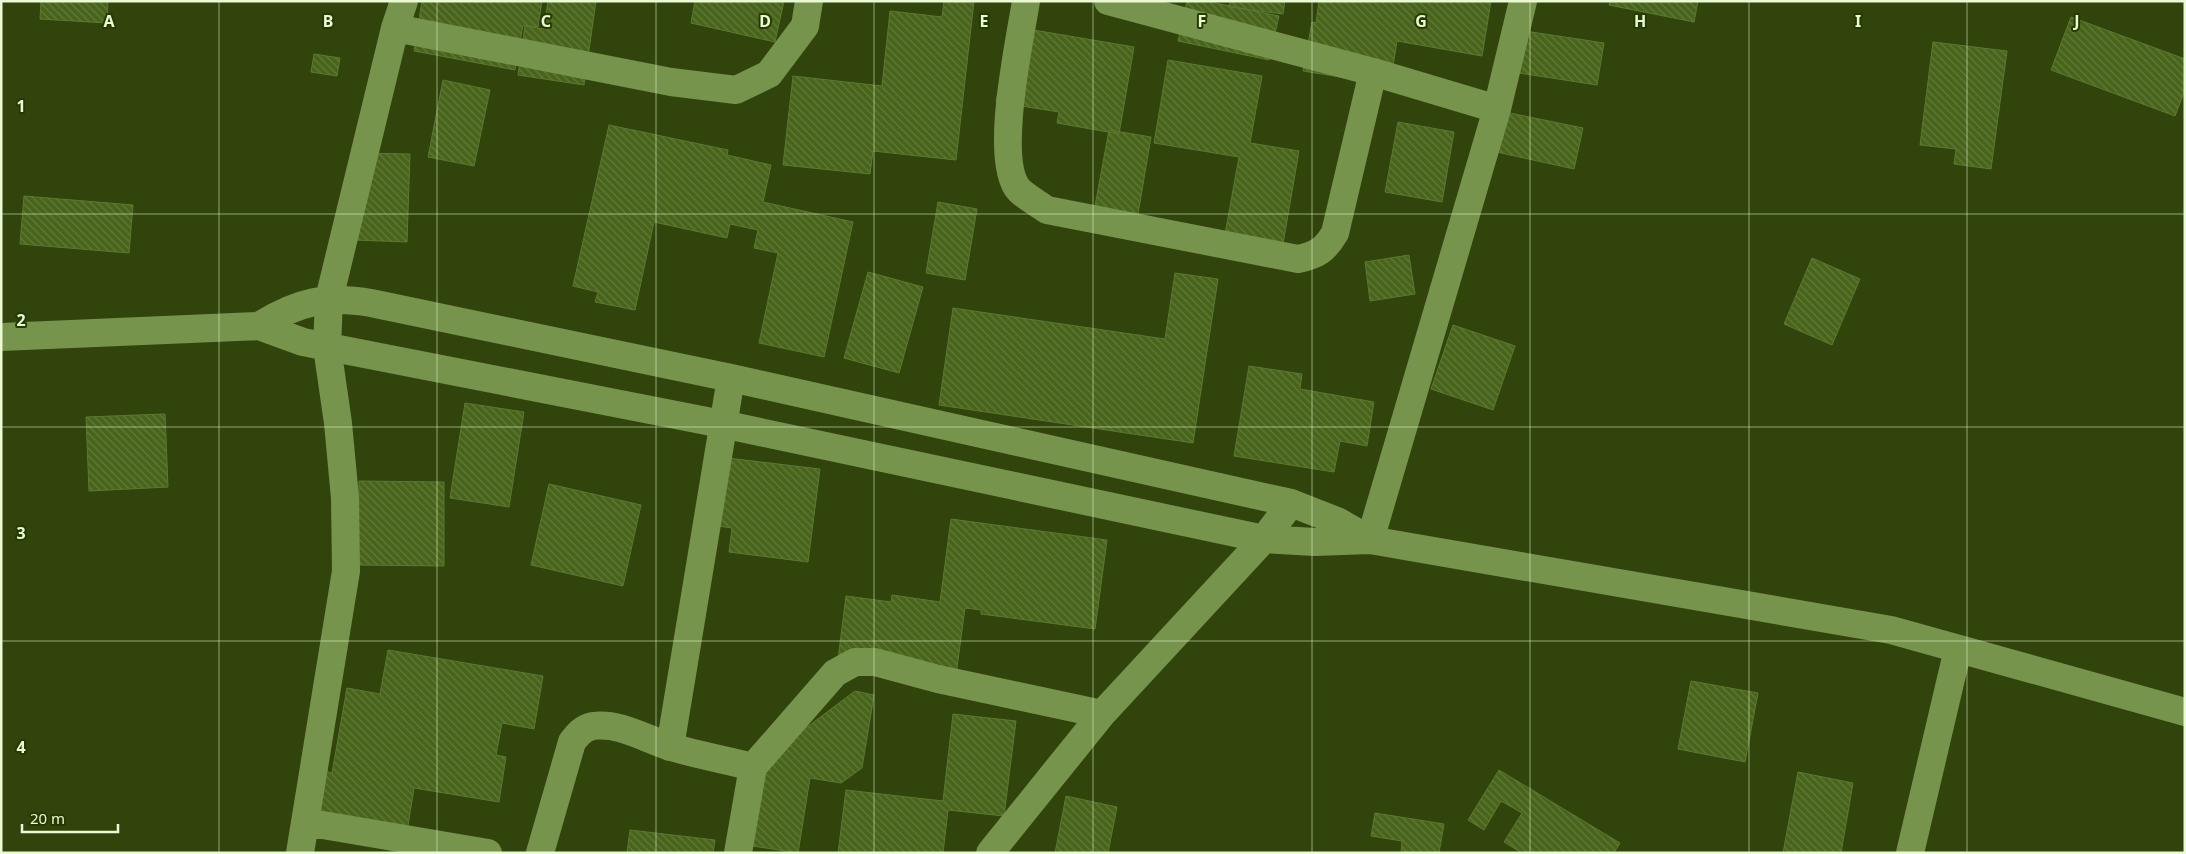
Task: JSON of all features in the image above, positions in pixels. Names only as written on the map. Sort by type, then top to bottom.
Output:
[{"type":"street","points":[[300,853],[346,571],[345,498],[338,423],[326,347],[329,299],[395,28],[404,1]]},
{"type":"street","points":[[395,28],[671,82],[736,90],[768,74],[805,26],[810,1]]},
{"type":"street","points":[[1026,1],[1007,133],[1008,160],[1018,189],[1048,210],[1298,260],[1316,255],[1327,247],[1335,233],[1373,72]]},
{"type":"street","points":[[1108,1],[1373,72],[1497,110]]},
{"type":"street","points":[[1370,540],[1497,110],[1524,1]]},
{"type":"street","points":[[259,326],[280,313],[304,303],[329,299],[349,299],[371,303],[731,378],[1291,503],[1337,521],[1370,540]]},
{"type":"street","points":[[1,336],[259,326],[304,342],[326,347],[722,424],[1264,539],[1315,542],[1370,540],[1827,617],[1891,630],[2185,712]]},
{"type":"street","points":[[670,747],[731,378]]},
{"type":"street","points":[[990,853],[1102,714],[1264,539],[1291,503]]},
{"type":"street","points":[[1910,853],[1958,649]]},
{"type":"street","points":[[738,853],[753,767],[834,674],[855,662],[875,662],[938,679],[1102,714]]},
{"type":"street","points":[[540,853],[572,742],[582,730],[592,726],[604,726],[630,732],[670,747],[753,767]]},
{"type":"street","points":[[305,822],[488,853]]},
{"type":"building","points":[[41,1],[108,1],[107,23],[40,19]]},
{"type":"building","points":[[422,1],[542,1],[538,27],[523,25],[515,70],[414,51]]},
{"type":"building","points":[[548,1],[596,1],[584,85],[518,75],[525,26],[544,29]]},
{"type":"building","points":[[695,1],[784,1],[775,42],[691,23]]},
{"type":"building","points":[[944,1],[974,1],[956,160],[873,151],[870,174],[783,165],[793,76],[882,86],[890,11],[942,17]]},
{"type":"building","points":[[1187,1],[1206,1],[1279,16],[1269,60],[1178,41]]},
{"type":"building","points":[[1230,1],[1285,1],[1283,14],[1229,7]]},
{"type":"building","points":[[1319,1],[1491,1],[1482,56],[1397,41],[1390,85],[1303,71],[1312,22],[1316,23]]},
{"type":"building","points":[[1610,1],[1698,1],[1694,22],[1609,5]]},
{"type":"building","points":[[2071,17],[2185,59],[2185,90],[2175,116],[2051,70]]},
{"type":"building","points":[[1010,26],[1134,47],[1119,134],[1057,123],[1059,112],[996,102]]},
{"type":"building","points":[[1525,31],[1604,43],[1597,85],[1519,73]]},
{"type":"building","points":[[1933,42],[2007,51],[1991,169],[1954,164],[1956,149],[1920,145]]},
{"type":"building","points":[[314,54],[340,58],[337,76],[311,72]]},
{"type":"building","points":[[1168,60],[1262,76],[1250,143],[1299,151],[1283,244],[1225,234],[1239,157],[1154,143]]},
{"type":"building","points":[[443,80],[490,90],[474,166],[428,157]]},
{"type":"building","points":[[1500,111],[1583,128],[1574,169],[1492,151]]},
{"type":"building","points":[[1398,122],[1454,132],[1442,202],[1385,192]]},
{"type":"building","points":[[609,125],[728,150],[727,155],[771,165],[763,202],[853,222],[824,357],[759,343],[778,253],[754,248],[758,230],[730,224],[727,238],[654,222],[635,310],[595,302],[598,292],[573,286]]},
{"type":"building","points":[[1109,130],[1151,137],[1138,214],[1095,206]]},
{"type":"building","points":[[358,153],[410,154],[407,242],[355,240]]},
{"type":"building","points":[[24,196],[133,205],[129,253],[20,244]]},
{"type":"building","points":[[938,202],[977,209],[965,280],[926,273]]},
{"type":"building","points":[[1409,255],[1415,294],[1370,301],[1365,262]]},
{"type":"building","points":[[1812,258],[1860,279],[1832,345],[1784,324]]},
{"type":"building","points":[[868,272],[923,287],[899,373],[844,358]]},
{"type":"building","points":[[1175,273],[1218,279],[1193,443],[939,405],[953,308],[1165,339]]},
{"type":"building","points":[[1453,325],[1515,346],[1493,410],[1431,389]]},
{"type":"building","points":[[1249,366],[1302,374],[1300,389],[1374,402],[1367,446],[1340,441],[1334,472],[1234,456]]},
{"type":"building","points":[[465,403],[524,412],[509,507],[450,498]]},
{"type":"building","points":[[165,414],[168,487],[89,491],[86,417]]},
{"type":"building","points":[[719,457],[820,469],[808,562],[729,552],[732,528],[710,525]]},
{"type":"building","points":[[359,481],[444,482],[444,566],[358,565]]},
{"type":"building","points":[[549,484],[641,505],[623,586],[531,565]]},
{"type":"building","points":[[951,519],[1107,540],[1095,629],[981,614],[981,610],[965,608],[956,675],[838,659],[846,596],[891,602],[892,595],[940,602]]},
{"type":"building","points":[[388,650],[543,676],[534,729],[502,723],[496,755],[506,757],[499,802],[414,788],[407,832],[317,817],[325,771],[332,773],[347,688],[380,694]]},
{"type":"building","points":[[1691,681],[1758,693],[1745,762],[1678,749]]},
{"type":"building","points":[[855,691],[874,695],[862,768],[841,783],[810,778],[798,853],[746,845],[762,761]]},
{"type":"building","points":[[953,714],[1016,721],[1004,816],[948,810],[943,853],[838,853],[846,790],[943,801]]},
{"type":"building","points":[[1499,770],[1620,843],[1614,853],[1522,853],[1504,842],[1522,813],[1501,801],[1484,830],[1468,820]]},
{"type":"building","points":[[1798,772],[1853,783],[1841,853],[1783,853]]},
{"type":"building","points":[[1066,796],[1117,807],[1108,853],[1055,853]]},
{"type":"building","points":[[1375,813],[1444,824],[1439,853],[1401,853],[1402,841],[1371,836]]},
{"type":"building","points":[[630,830],[715,840],[713,853],[627,853]]}]
